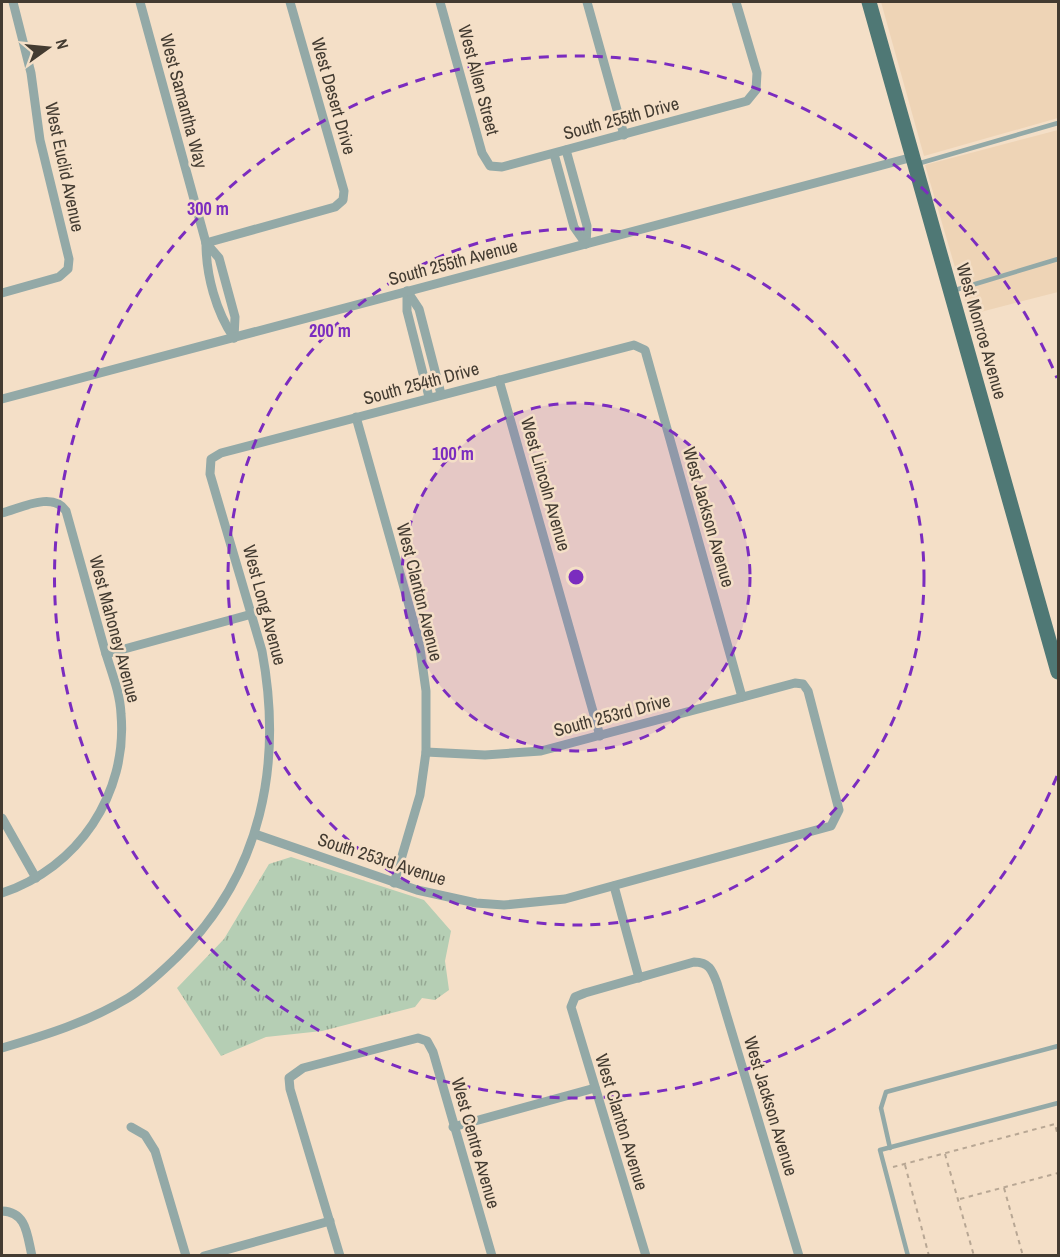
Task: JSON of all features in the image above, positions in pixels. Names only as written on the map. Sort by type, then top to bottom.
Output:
[{"type":"main road","name":"West Monroe Avenue","points":[[869,2],[949,291],[1059,672]]},
{"type":"street","name":"West Euclid Avenue","points":[[2,293],[59,277],[68,269],[69,259],[40,140],[27,54],[13,2]]},
{"type":"street","name":"West Samantha Way","points":[[140,2],[206,243],[219,258],[235,317],[234,338]]},
{"type":"street","name":"West Desert Drive","points":[[206,243],[335,207],[343,200],[344,191],[290,2]]},
{"type":"street","name":"West Allen Street","points":[[440,2],[482,153],[490,166]]},
{"type":"street","points":[[587,2],[624,135]]},
{"type":"street","name":"South 255th Drive","points":[[490,166],[502,167],[747,102],[756,90],[757,73],[736,2]]},
{"type":"street","points":[[566,150],[586,226],[586,244]]},
{"type":"street","points":[[554,154],[574,227],[586,244]]},
{"type":"street","name":"South 255th Avenue","points":[[2,399],[586,244],[914,161]]},
{"type":"street","points":[[407,291],[419,309],[441,394]]},
{"type":"street","points":[[407,291],[407,311],[429,397]]},
{"type":"street","name":"South 254th Drive","points":[[211,459],[221,453],[429,397],[634,345],[641,346]]},
{"type":"street","name":"West Jackson Avenue","points":[[641,346],[645,350],[742,697]]},
{"type":"street","name":"West Lincoln Avenue","points":[[499,380],[600,736]]},
{"type":"street","name":"West Clanton Avenue","points":[[356,417],[418,641],[426,691],[426,752],[415,816],[394,883]]},
{"type":"street","name":"West Long Avenue","points":[[211,459],[210,474],[252,614],[268,681],[271,743],[266,790],[255,834]]},
{"type":"street","name":"West Mahoney Avenue","points":[[2,513],[53,500],[61,503],[66,511],[121,711],[122,735],[117,770],[93,825],[64,859],[36,878],[2,893]]},
{"type":"street","points":[[106,654],[252,614]]},
{"type":"street","name":"South 253rd Drive","points":[[426,752],[525,753],[600,736],[795,683],[803,684],[808,691],[839,810],[836,819]]},
{"type":"street","points":[[2,818],[36,878]]},
{"type":"street","name":"South 253rd Avenue","points":[[255,834],[394,883],[453,898],[504,905],[549,902],[614,886],[831,826],[836,819]]},
{"type":"street","points":[[2,1048],[59,1031],[107,1010],[131,996],[158,974],[207,924],[232,885],[255,834]]},
{"type":"street","points":[[614,886],[639,978]]},
{"type":"street","name":"West Jackson Avenue","points":[[639,978],[694,962],[703,962],[710,967],[798,1256]]},
{"type":"street","name":"West Clanton Avenue","points":[[639,978],[575,997],[571,1007],[573,1020],[646,1256]]},
{"type":"street","name":"West Centre Avenue","points":[[330,1221],[290,1089],[289,1078],[303,1068],[335,1059],[411,1039],[427,1041],[492,1256]]},
{"type":"street","points":[[453,1127],[595,1088]]},
{"type":"street","points":[[131,1127],[146,1135],[155,1151],[186,1256]]},
{"type":"street","points":[[2,1211],[14,1212],[22,1219],[32,1256]]},
{"type":"street","points":[[204,1256],[330,1221],[340,1256]]},
{"type":"lane","points":[[914,161],[1059,123]]},
{"type":"lane","points":[[949,291],[1059,259]]},
{"type":"lane","points":[[890,1148],[880,1108],[886,1092],[1059,1046]]},
{"type":"lane","points":[[908,1256],[880,1150],[1059,1103]]},
{"type":"path","points":[[885,1169],[1055,1124],[1059,1136]]},
{"type":"path","points":[[945,1154],[974,1256]]},
{"type":"path","points":[[905,1165],[928,1256]]},
{"type":"path","points":[[958,1200],[1058,1173]]},
{"type":"path","points":[[1004,1188],[1023,1256]]},
{"type":"shaded area","points":[[881,2],[1058,2],[1058,118],[924,156]]},
{"type":"shaded area","points":[[1058,130],[1058,292],[969,315],[925,165]]},
{"type":"green space","points":[[291,857],[424,900],[451,931],[445,961],[449,990],[435,1000],[422,998],[415,1007],[322,1031],[266,1037],[221,1056],[177,988],[224,939],[269,864]]}]
